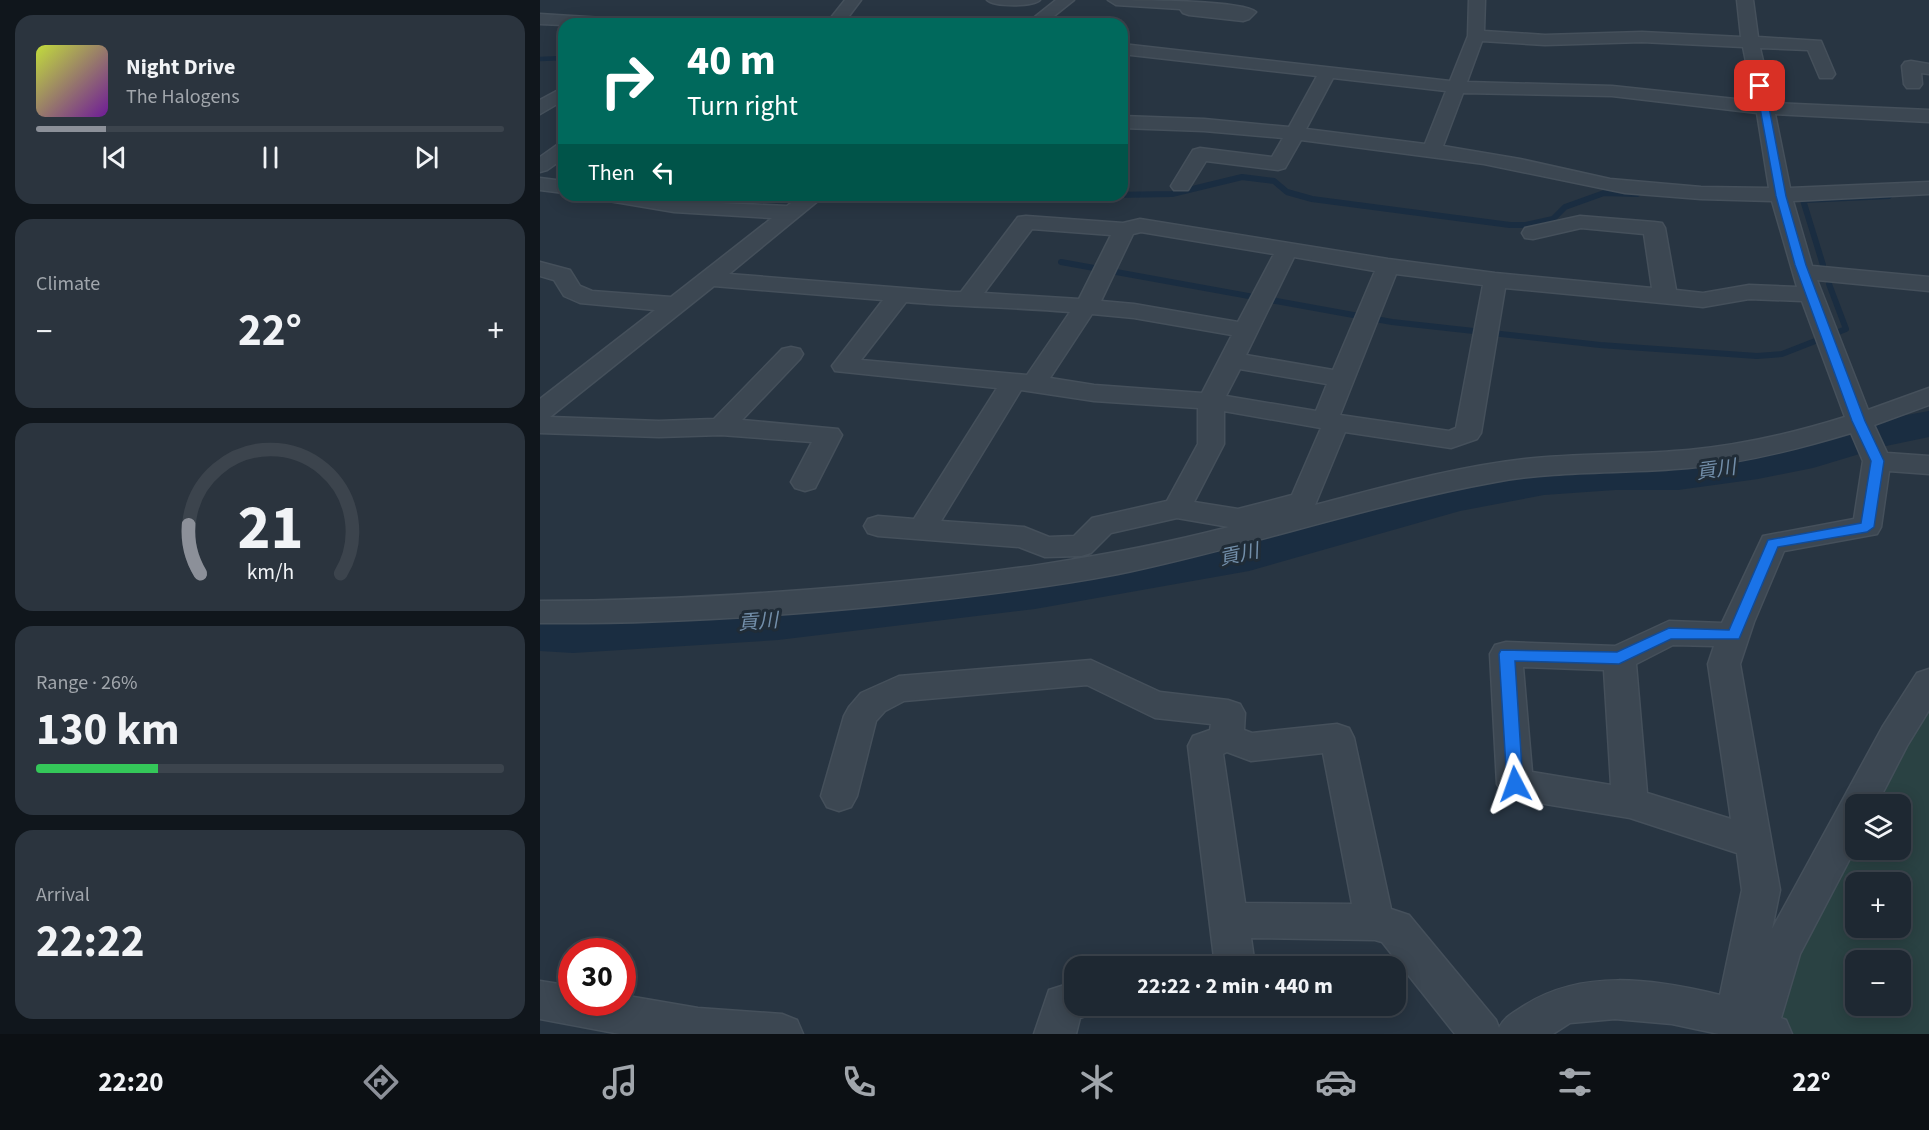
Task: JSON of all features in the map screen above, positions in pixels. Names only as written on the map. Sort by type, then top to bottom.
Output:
[{"type":"street","points":[[839,18],[853,0]]},
{"type":"street","points":[[995,0],[1032,0]]},
{"type":"street","points":[[1042,18],[1066,0]]},
{"type":"street","points":[[1116,0],[1187,6]]},
{"type":"street","points":[[1432,150],[1476,36],[1477,0]]},
{"type":"street","points":[[1745,0],[1750,41],[1766,108],[1782,200],[1803,272],[1859,420],[1877,461],[1867,527],[1773,543],[1724,664],[1761,890],[1756,1029]]},
{"type":"street","points":[[540,9],[570,3]]},
{"type":"street","points":[[719,18],[728,8]]},
{"type":"street","points":[[540,19],[558,20]]},
{"type":"street","points":[[1476,36],[1545,40],[1642,37],[1815,45],[1826,74]]},
{"type":"street","points":[[1128,51],[1456,87],[1612,91],[1766,108],[1929,116]]},
{"type":"street","points":[[1913,84],[1911,66],[1929,69]]},
{"type":"street","points":[[1181,186],[1200,154],[1278,164],[1328,72]]},
{"type":"street","points":[[540,88],[558,91]]},
{"type":"street","points":[[540,108],[558,96]]},
{"type":"street","points":[[1128,122],[1165,122],[1296,134],[1432,150],[1508,162],[1624,187],[1782,200],[1929,188]]},
{"type":"street","points":[[540,166],[558,153]]},
{"type":"street","points":[[540,184],[558,186]]},
{"type":"street","points":[[630,201],[792,213]]},
{"type":"street","points":[[540,412],[807,201]]},
{"type":"street","points":[[967,300],[1026,222],[1124,230],[1140,225],[1388,266],[1495,280],[1703,300],[1749,292],[1812,294]]},
{"type":"street","points":[[1533,233],[1557,230],[1580,222],[1654,228],[1665,296]]},
{"type":"street","points":[[922,529],[1024,382],[1085,307],[1106,270],[1124,230]]},
{"type":"street","points":[[1177,508],[1211,444],[1211,401],[1287,249]]},
{"type":"street","points":[[878,526],[1024,537],[1045,548],[1081,546],[1102,525],[1177,508],[1238,519],[1303,502],[1331,422],[1342,379],[1388,266]]},
{"type":"street","points":[[540,269],[562,275],[572,291],[588,298],[675,304]]},
{"type":"street","points":[[1803,272],[1929,284]]},
{"type":"street","points":[[708,279],[1134,311],[1247,330]]},
{"type":"street","points":[[899,295],[844,366],[946,377],[1024,382],[1094,393],[1211,401],[1451,440],[1468,433],[1495,280]]},
{"type":"street","points":[[721,427],[791,354]]},
{"type":"street","points":[[1232,360],[1342,379]]},
{"type":"street","points":[[540,612],[655,612],[748,607],[1021,579],[1122,562],[1438,484],[1502,471],[1734,453],[1810,435],[1929,396]]},
{"type":"street","points":[[540,425],[659,429],[721,427],[829,435],[805,482]]},
{"type":"street","points":[[1877,461],[1929,465]]},
{"type":"street","points":[[1734,635],[1669,633],[1619,658],[1506,654],[1515,784],[1630,803],[1753,842]]},
{"type":"street","points":[[1619,658],[1630,803]]},
{"type":"street","points":[[838,796],[861,716],[873,702],[899,689],[1091,672],[1155,705],[1228,713],[1227,738]]},
{"type":"street","points":[[1864,794],[1895,736],[1929,682]]},
{"type":"street","points":[[1234,956],[1205,746],[1227,738],[1251,747],[1336,738],[1375,922]]},
{"type":"street","points":[[1756,1029],[1782,950],[1845,832]]},
{"type":"street","points":[[1229,920],[1375,922],[1395,928],[1481,1034]]},
{"type":"street","points":[[1517,1034],[1567,1004],[1599,999],[1693,1008],[1756,1029]]},
{"type":"street","points":[[540,1000],[697,1031],[782,1034]]},
{"type":"street","points":[[1054,1034],[1064,1004]]},
{"type":"green space","points":[[1929,711],[1929,1034],[1774,1034],[1807,934],[1845,856],[1845,860],[1911,860],[1911,794],[1878,794]]},
{"type":"waterway","points":[[540,59],[558,58]]},
{"type":"waterway","points":[[1128,195],[1172,194],[1242,177],[1274,181],[1287,192],[1312,199],[1510,225],[1526,225],[1553,219],[1565,207],[1604,193],[1637,194]]},
{"type":"waterway","points":[[1805,200],[1889,196]]},
{"type":"waterway","points":[[1803,200],[1823,265]]},
{"type":"waterway","points":[[1061,262],[1392,322],[1600,345],[1757,356],[1782,354],[1846,329],[1829,284]]},
{"type":"waterway","name":"貢川","points":[[540,632],[573,634],[778,621],[1035,591],[1249,554],[1459,496],[1544,480],[1615,475],[1678,475],[1758,465],[1813,454],[1879,434],[1929,424]]},
{"type":"route","points":[[1515,784],[1506,654],[1619,658],[1669,633],[1734,635],[1773,543],[1867,527],[1877,461],[1859,421],[1800,265],[1781,196],[1760,86]]}]
